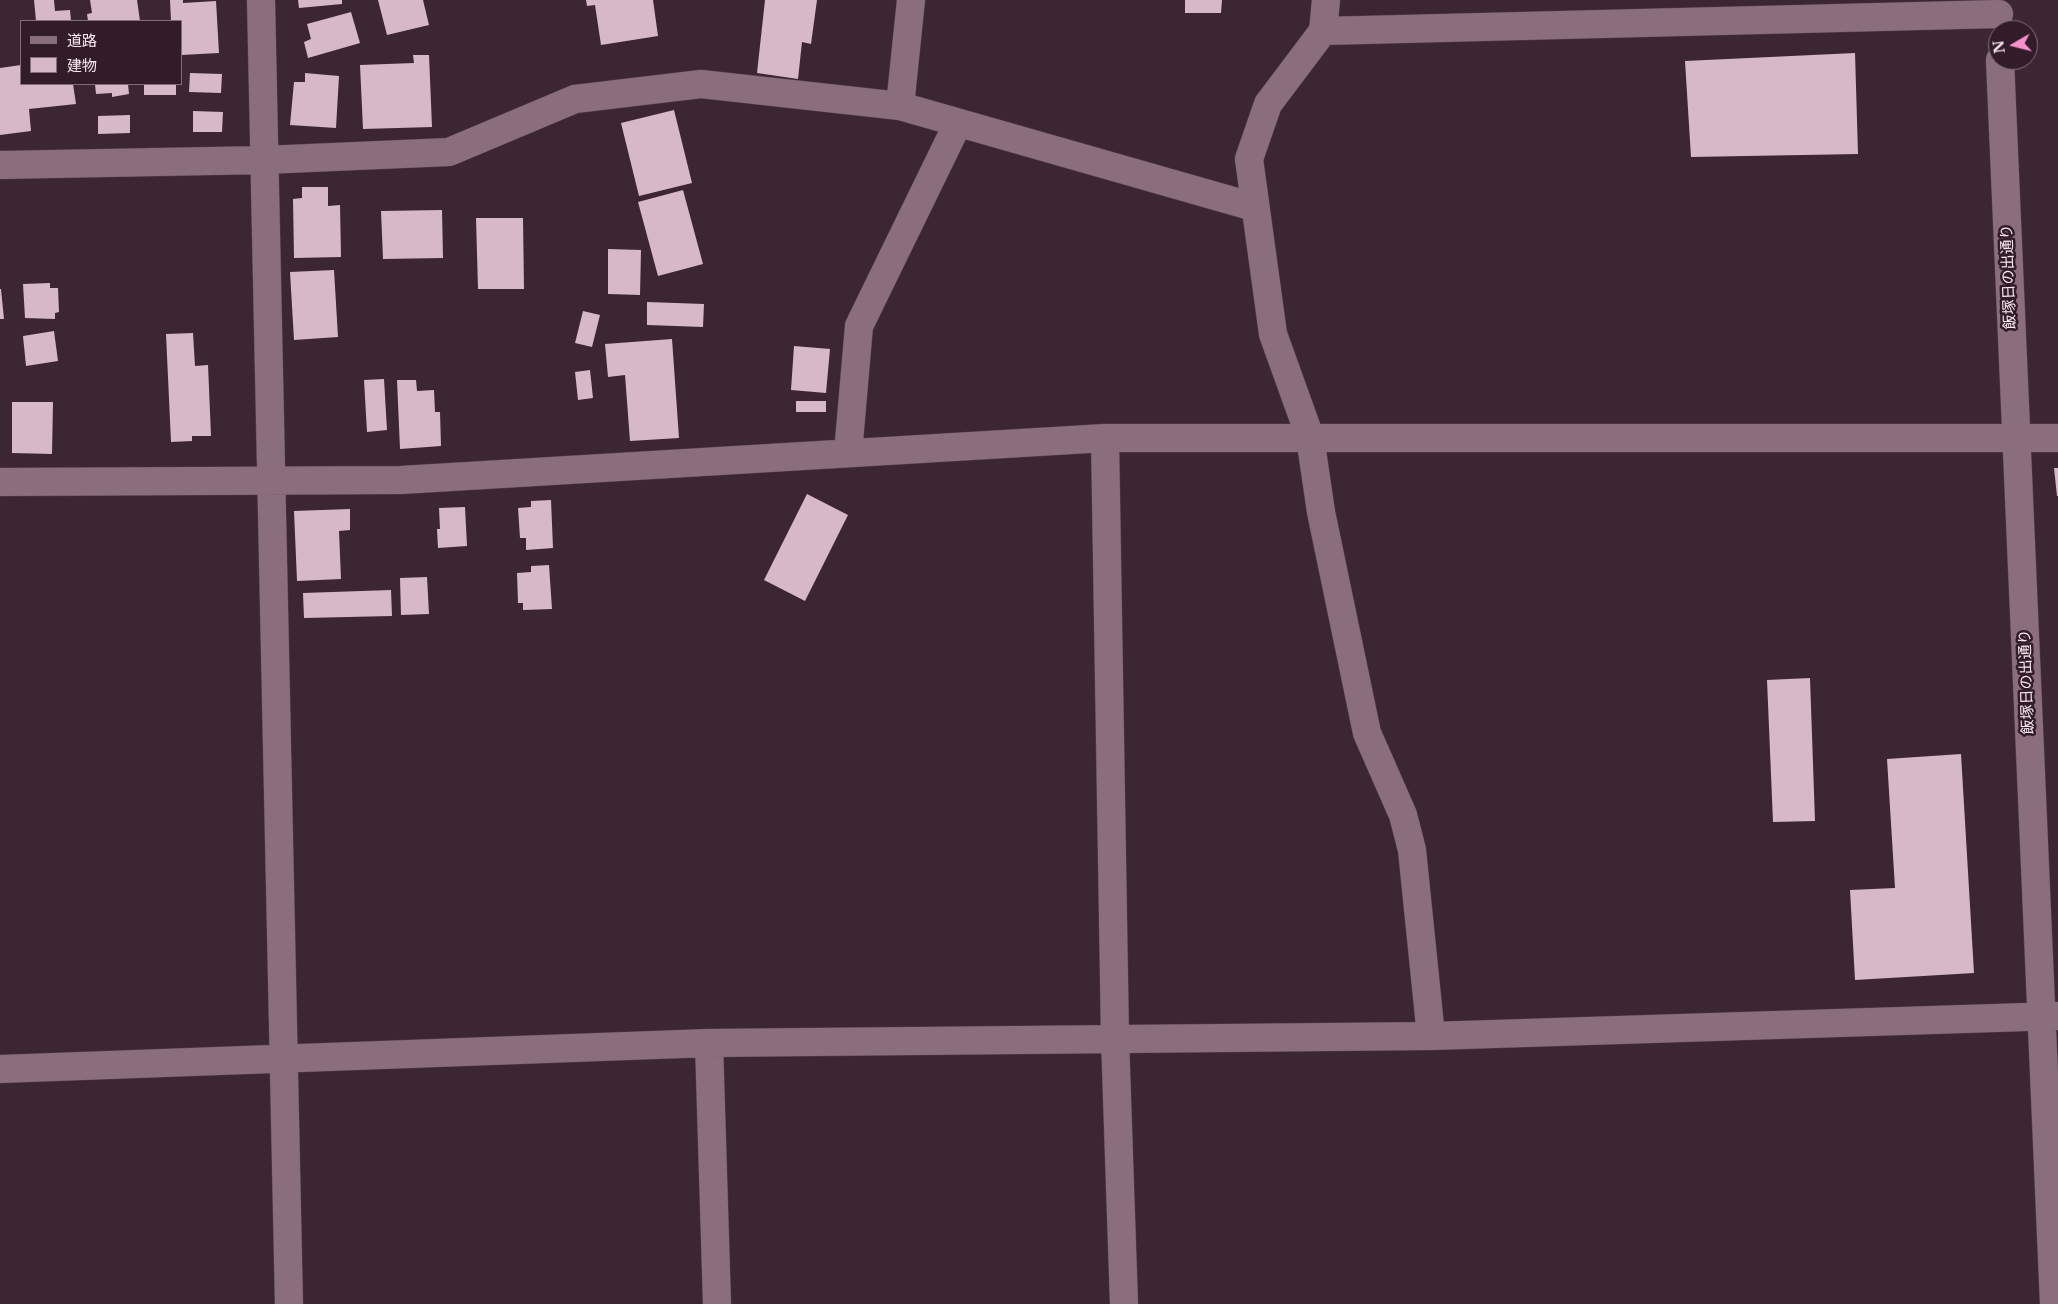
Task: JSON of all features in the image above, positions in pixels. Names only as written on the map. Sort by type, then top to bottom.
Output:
[{"type":"street","points":[[261,0],[289,1304]]},
{"type":"street","points":[[900,106],[911,0]]},
{"type":"street","points":[[1326,0],[1324,30],[1268,104],[1249,159],[1254,207],[1273,334],[1310,437],[1321,512],[1367,733],[1403,815],[1412,850],[1431,1036]]},
{"type":"street","points":[[1324,30],[1998,15]]},
{"type":"street","name":"飯塚日の出通り","points":[[2000,70],[2016,440],[2050,1017],[2054,1304]]},
{"type":"street","points":[[0,165],[264,160],[449,152],[576,100],[702,84],[900,106],[1254,207]]},
{"type":"street","points":[[848,453],[859,326],[958,123]]},
{"type":"street","points":[[0,482],[401,480],[1105,438],[2016,440],[2058,438]]},
{"type":"street","points":[[1105,438],[1116,1038],[1124,1304]]},
{"type":"street","points":[[0,1068],[709,1043],[1431,1036],[2050,1017]]},
{"type":"street","points":[[709,1043],[717,1304]]},
{"type":"building","points":[[34,0],[54,0],[55,11],[70,10],[71,20],[36,20]]},
{"type":"building","points":[[90,0],[137,0],[140,20],[88,20],[87,14],[92,13]]},
{"type":"building","points":[[170,0],[183,0],[183,3],[216,1],[219,53],[182,55],[182,20],[171,20]]},
{"type":"building","points":[[298,0],[342,0],[342,4],[299,8]]},
{"type":"building","points":[[378,0],[423,0],[429,25],[387,35]]},
{"type":"building","points":[[586,0],[653,0],[658,36],[601,45],[595,5],[587,6]]},
{"type":"building","points":[[765,0],[817,0],[811,44],[802,42],[798,79],[757,73]]},
{"type":"building","points":[[1185,0],[1222,0],[1221,13],[1185,13]]},
{"type":"building","points":[[351,12],[360,43],[308,58],[304,42],[311,39],[307,24]]},
{"type":"building","points":[[1855,53],[1858,154],[1691,157],[1685,61]]},
{"type":"building","points":[[413,55],[429,55],[432,127],[363,129],[360,65],[414,63]]},
{"type":"building","points":[[20,65],[20,85],[73,85],[76,104],[29,109],[31,131],[0,135],[0,68]]},
{"type":"building","points":[[190,73],[222,74],[221,93],[189,92]]},
{"type":"building","points":[[305,73],[339,76],[336,128],[290,125],[294,82],[305,82]]},
{"type":"building","points":[[95,85],[128,85],[129,94],[112,97],[112,93],[96,94]]},
{"type":"building","points":[[144,85],[176,85],[176,95],[144,95]]},
{"type":"building","points":[[674,110],[692,183],[639,196],[621,123]]},
{"type":"building","points":[[193,111],[223,112],[222,132],[193,132]]},
{"type":"building","points":[[130,115],[130,133],[98,134],[98,116]]},
{"type":"building","points":[[302,187],[328,187],[328,206],[340,205],[341,257],[294,258],[293,199],[302,198]]},
{"type":"building","points":[[683,190],[703,264],[658,276],[638,202]]},
{"type":"building","points":[[442,210],[443,258],[383,259],[381,211]]},
{"type":"building","points":[[476,218],[523,218],[524,289],[478,289]]},
{"type":"building","points":[[608,249],[641,250],[640,295],[608,294]]},
{"type":"building","points":[[334,270],[338,337],[294,340],[290,272]]},
{"type":"building","points":[[50,283],[50,288],[58,288],[59,312],[55,313],[55,319],[25,318],[23,284]]},
{"type":"building","points":[[1,289],[4,319],[0,319]]},
{"type":"building","points":[[647,302],[704,304],[703,327],[647,325]]},
{"type":"building","points":[[583,311],[600,315],[592,347],[575,343]]},
{"type":"building","points":[[54,331],[58,361],[26,366],[23,336]]},
{"type":"building","points":[[193,333],[195,366],[208,365],[211,436],[192,436],[192,441],[171,442],[166,334]]},
{"type":"building","points":[[672,339],[679,438],[630,441],[625,375],[608,377],[605,344]]},
{"type":"building","points":[[794,346],[830,349],[826,393],[791,390]]},
{"type":"building","points":[[590,370],[593,398],[578,400],[575,372]]},
{"type":"building","points":[[384,379],[387,430],[367,432],[364,380]]},
{"type":"building","points":[[397,380],[416,380],[417,391],[434,390],[435,412],[440,412],[441,446],[400,449]]},
{"type":"building","points":[[796,401],[826,401],[826,412],[796,412]]},
{"type":"building","points":[[12,402],[53,402],[52,454],[12,453]]},
{"type":"building","points":[[2054,468],[2058,468],[2058,496],[2057,496]]},
{"type":"building","points":[[807,494],[848,515],[805,601],[764,580]]},
{"type":"building","points":[[551,500],[553,548],[526,550],[526,538],[520,538],[518,508],[531,507],[531,501]]},
{"type":"building","points":[[465,507],[467,546],[438,548],[437,529],[440,529],[439,508]]},
{"type":"building","points":[[350,509],[350,530],[339,531],[341,579],[297,581],[294,511]]},
{"type":"building","points":[[549,565],[552,609],[523,610],[523,603],[518,603],[517,573],[531,572],[531,566]]},
{"type":"building","points":[[427,577],[429,614],[401,615],[400,578]]},
{"type":"building","points":[[391,590],[392,616],[304,618],[303,593]]},
{"type":"building","points":[[1810,678],[1815,821],[1773,822],[1767,680]]},
{"type":"building","points":[[1961,754],[1974,973],[1855,980],[1850,890],[1895,888],[1887,759]]}]
